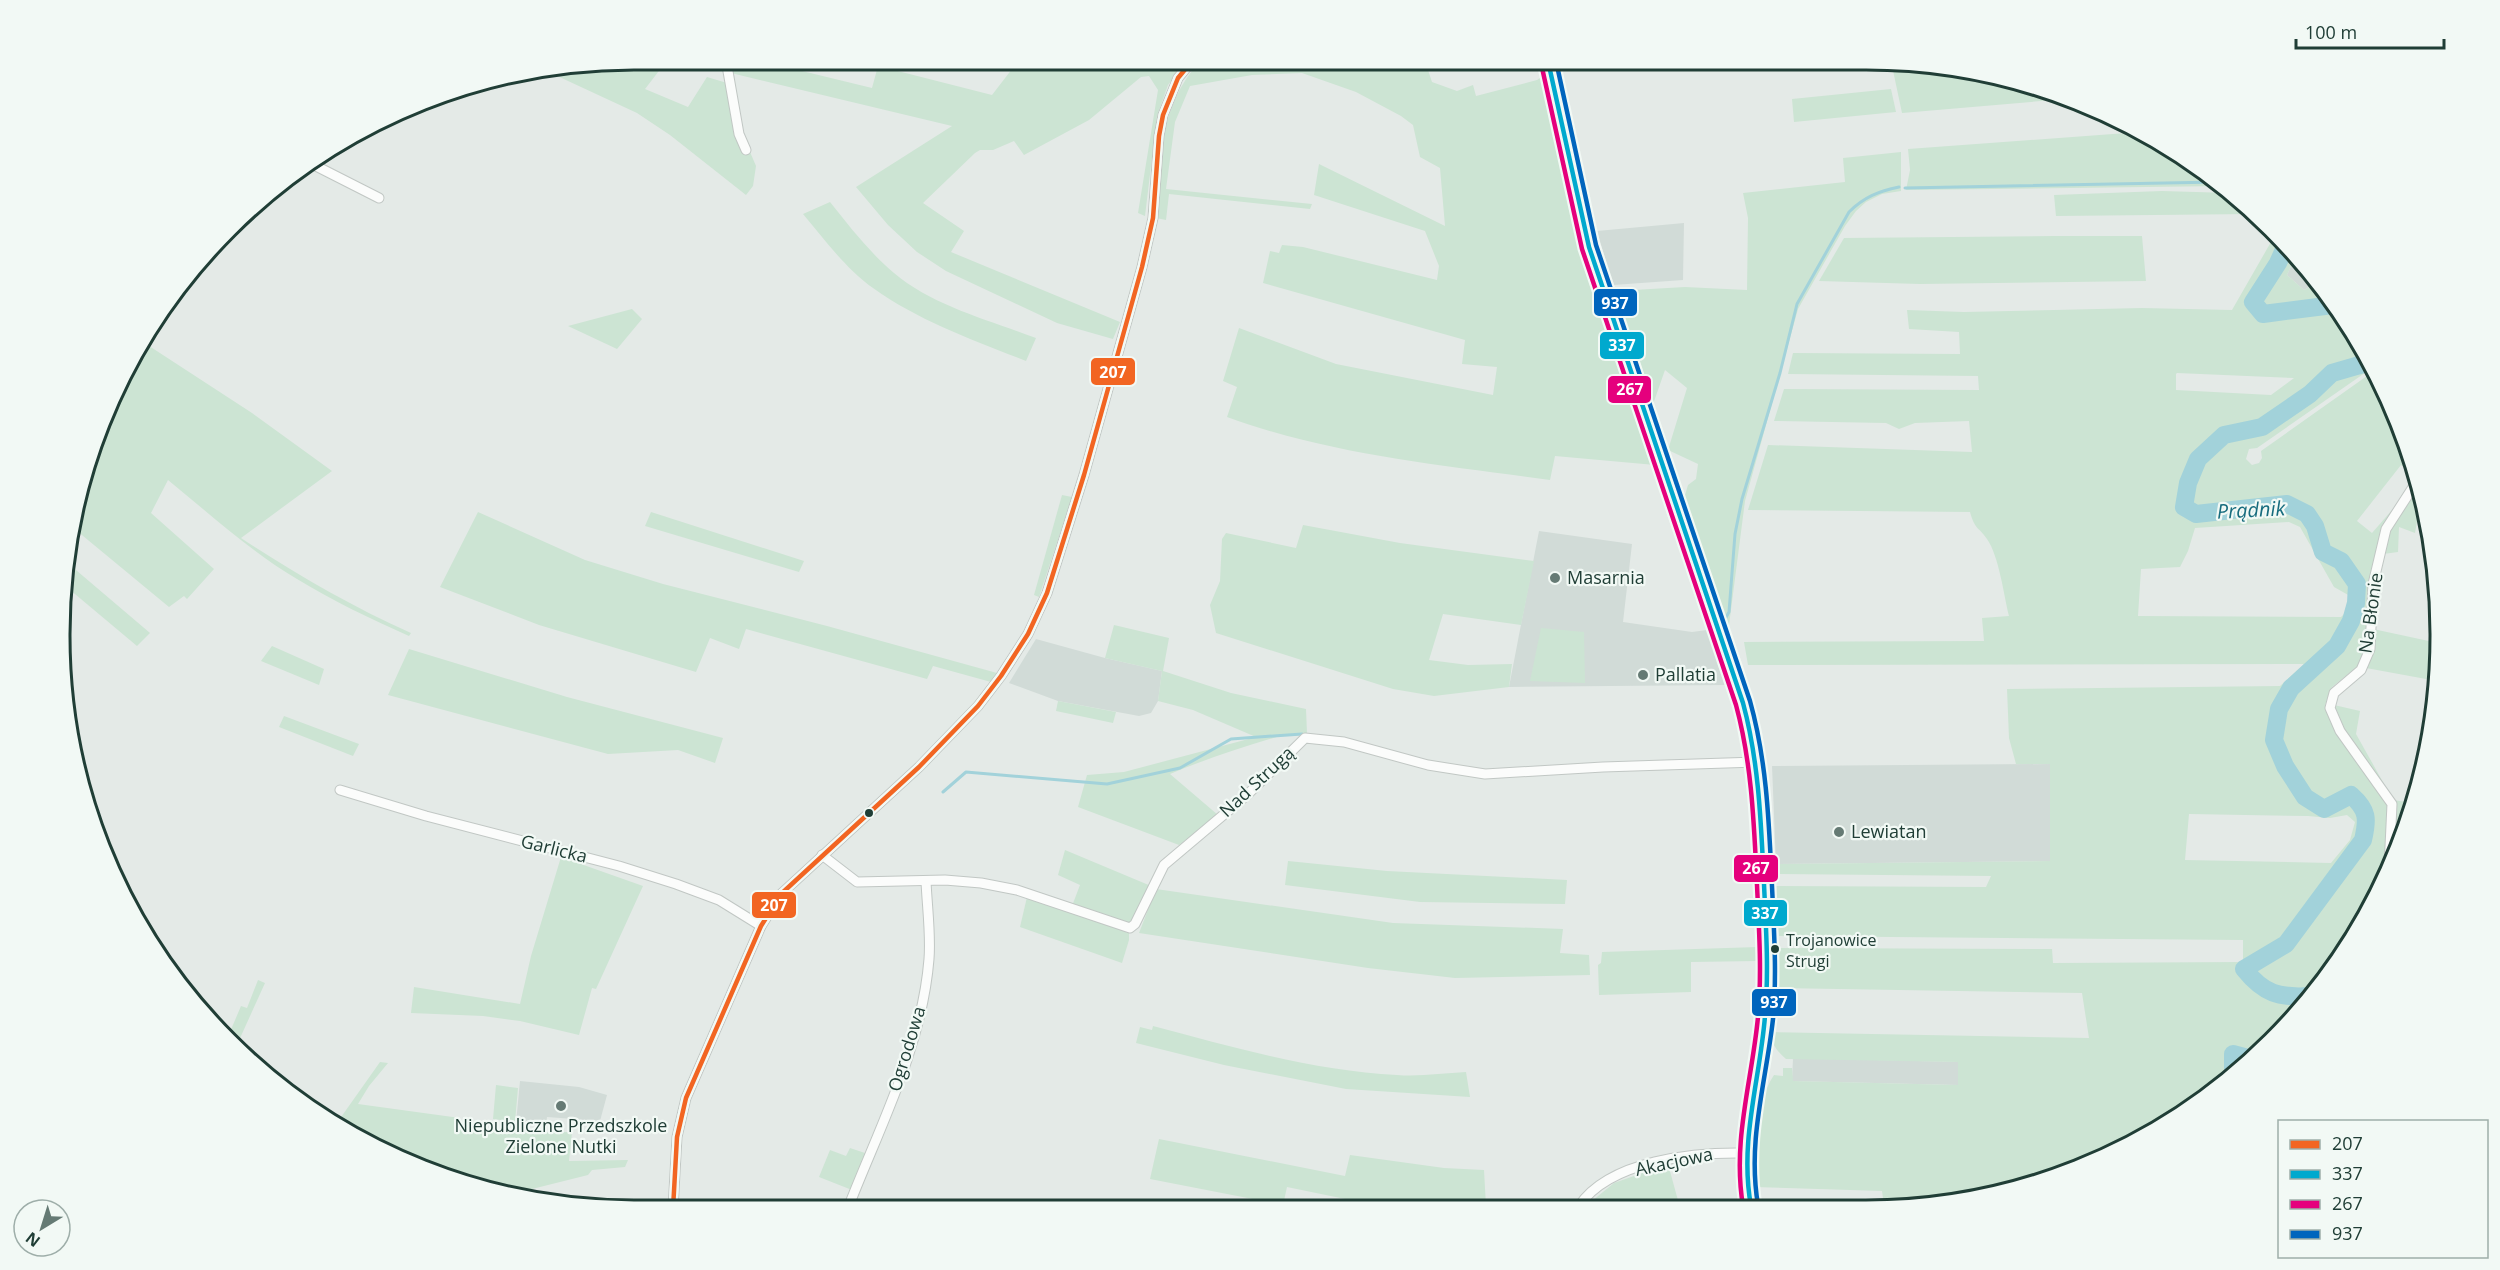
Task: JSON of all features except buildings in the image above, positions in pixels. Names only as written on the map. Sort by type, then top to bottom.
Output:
[{"type":"main road","points":[[1550,70],[1589,247],[1743,703],[1757,762],[1767,995],[1761,1054],[1746,1153],[1746,1182],[1750,1200]]},
{"type":"street","points":[[728,70],[739,134],[746,150]]},
{"type":"street","points":[[674,1200],[677,1137],[686,1098],[761,926],[781,894],[943,744],[1001,676],[1028,634],[1047,593],[1075,505],[1142,267],[1153,218],[1162,115],[1178,78],[1185,70]]},
{"type":"street","points":[[318,168],[379,198]]},
{"type":"street","name":"Na Błonie","points":[[2390,842],[2392,804],[2340,731],[2330,708],[2334,693],[2361,670],[2370,649],[2373,584],[2386,529],[2411,491]]},
{"type":"street","name":"Nad Strugą","points":[[822,855],[857,882],[974,882],[1017,890],[1130,928],[1135,924],[1164,865],[1246,795],[1305,738],[1344,742],[1428,765],[1485,774],[1757,762]]},
{"type":"street","name":"Garlicka","points":[[340,790],[426,816],[619,866],[676,884],[719,900],[761,926]]},
{"type":"street","name":"Ogrodowa","points":[[851,1200],[881,1128],[916,1031],[929,958],[926,881]]},
{"type":"street","name":"Akacjowa","points":[[1584,1200],[1603,1183],[1653,1163],[1706,1153],[1746,1153]]},
{"type":"shaded area","points":[[1684,223],[1683,280],[1613,285],[1597,231]]},
{"type":"shaded area","points":[[2291,266],[2310,287],[2304,290],[2287,275]]},
{"type":"shaded area","points":[[1539,531],[1632,544],[1623,622],[1692,632],[1707,630],[1726,685],[1509,687]]},
{"type":"shaded area","points":[[1036,639],[1162,671],[1158,701],[1151,713],[1139,716],[1058,701],[1009,683]]},
{"type":"shaded area","points":[[2050,764],[2051,861],[1776,864],[1772,766]]},
{"type":"shaded area","points":[[1793,1058],[1959,1062],[1958,1085],[1792,1081]]},
{"type":"shaded area","name":"Niepubliczne Przedszkole Zielone Nutki","points":[[520,1081],[579,1087],[607,1095],[600,1121],[547,1117],[546,1126],[516,1123]]},
{"type":"green space","points":[[660,70],[645,89],[688,107],[707,77],[727,83],[737,139],[750,152],[756,166],[753,186],[746,195],[670,135],[637,113],[557,76]]},
{"type":"green space","points":[[731,70],[798,70],[872,88],[877,70],[894,70],[992,95],[1011,70],[1180,70],[1168,85],[1157,116],[1145,216],[1138,213],[1158,90],[1149,76],[1141,77],[1089,120],[1024,155],[1014,141],[993,150],[980,150],[923,203],[964,231],[951,252],[1120,322],[1113,339],[1057,323],[946,271],[917,252],[888,225],[856,187],[952,126],[731,73]]},
{"type":"green space","points":[[1193,70],[1428,70],[1432,82],[1457,91],[1473,85],[1476,96],[1537,80],[1544,75],[1585,250],[1655,465],[1555,456],[1550,480],[1346,450],[1266,430],[1227,417],[1237,387],[1223,381],[1239,328],[1336,364],[1493,395],[1497,367],[1462,364],[1465,340],[1263,283],[1270,251],[1279,253],[1282,245],[1303,247],[1437,280],[1439,266],[1425,231],[1314,195],[1319,164],[1445,226],[1440,168],[1420,157],[1413,125],[1356,92],[1302,73],[1252,75],[1190,86],[1175,122],[1166,189],[1312,204],[1310,209],[1169,194],[1166,220],[1156,218],[1164,135],[1176,97]]},
{"type":"green space","points":[[1893,72],[1939,75],[1975,81],[2047,101],[1902,113]]},
{"type":"green space","points":[[1891,89],[1896,112],[1794,122],[1792,99]]},
{"type":"green space","points":[[2123,133],[2147,146],[2208,186],[1906,190],[1910,170],[1908,149]]},
{"type":"green space","points":[[1901,152],[1901,191],[1882,194],[1866,202],[1856,211],[1845,226],[1798,309],[1745,501],[1729,625],[1726,627],[1683,502],[1688,485],[1696,479],[1698,464],[1668,450],[1687,388],[1665,370],[1651,410],[1616,291],[1685,287],[1747,290],[1748,218],[1743,193],[1845,182],[1843,158]]},
{"type":"green space","points":[[2162,191],[2216,193],[2240,214],[2056,216],[2054,195]]},
{"type":"green space","points":[[830,202],[877,257],[909,285],[962,311],[1036,338],[1026,361],[928,320],[891,300],[863,280],[836,253],[803,214]]},
{"type":"green space","points":[[2142,236],[2146,281],[1920,284],[1819,281],[1844,238]]},
{"type":"green space","points":[[2270,243],[2291,266],[2287,275],[2304,290],[2310,287],[2313,291],[2365,373],[2257,448],[2249,449],[2246,459],[2252,465],[2259,463],[2262,458],[2261,451],[2366,376],[2387,419],[2404,467],[2401,465],[2357,521],[2372,533],[2392,510],[2379,539],[2365,651],[2358,666],[2332,687],[2325,705],[2338,735],[2388,803],[2386,853],[2354,917],[2334,949],[2313,979],[2264,1034],[2209,1083],[2147,1124],[2115,1141],[2046,1170],[1975,1189],[1939,1195],[1883,1199],[1882,1191],[1754,1187],[1755,1144],[1759,1114],[1768,1086],[1774,1075],[1783,1076],[1783,1068],[1792,1068],[1793,1081],[1958,1085],[1958,1062],[1786,1059],[1775,1047],[1771,1032],[2089,1038],[2082,993],[1776,988],[1779,948],[2052,949],[2053,963],[2243,962],[2243,940],[1779,936],[1775,913],[1775,886],[1986,887],[1991,876],[1775,874],[1776,864],[2050,861],[2050,764],[2016,764],[2009,738],[2007,689],[2280,686],[2304,664],[1748,665],[1744,642],[1984,641],[1982,618],[2009,616],[1995,555],[1987,539],[1975,525],[1970,512],[1748,510],[1768,445],[1972,452],[1969,421],[1915,423],[1899,429],[1886,423],[1774,421],[1784,389],[1979,390],[1978,376],[1788,374],[1793,353],[1960,354],[1959,332],[1909,329],[1907,310],[1964,312],[2142,308],[2232,310]],"holes":[[[2177,373],[2294,378],[2271,395],[2176,390]],[[2289,522],[2300,527],[2334,587],[2350,596],[2348,610],[2341,617],[2138,616],[2141,569],[2180,567],[2195,528]],[[2189,814],[2330,818],[2347,815],[2355,822],[2350,840],[2331,863],[2185,860]]]},
{"type":"green space","points":[[632,309],[642,319],[617,349],[568,326]]},
{"type":"green space","points":[[150,347],[252,413],[332,471],[241,538],[324,589],[411,633],[409,636],[366,616],[280,568],[231,532],[168,480],[151,513],[214,569],[187,599],[184,596],[169,607],[80,533],[100,454],[113,419]]},
{"type":"green space","points":[[1062,495],[1072,497],[1039,597],[1034,595]]},
{"type":"green space","points":[[2412,497],[2417,519],[2415,533],[2399,527],[2398,552],[2383,554],[2391,530]]},
{"type":"green space","points":[[478,512],[585,560],[663,584],[997,673],[991,682],[933,666],[927,679],[746,629],[739,649],[710,638],[696,672],[539,625],[440,587]]},
{"type":"green space","points":[[651,512],[804,561],[799,572],[645,526]]},
{"type":"green space","points":[[1303,525],[1400,543],[1534,561],[1521,625],[1443,614],[1429,660],[1468,665],[1512,664],[1509,687],[1434,696],[1393,689],[1216,633],[1210,605],[1220,581],[1222,539],[1226,533],[1296,548]]},
{"type":"green space","points":[[74,569],[150,633],[137,646],[72,592]]},
{"type":"green space","points":[[1114,625],[1169,638],[1163,671],[1231,693],[1306,709],[1307,733],[1284,735],[1266,740],[1170,774],[1218,815],[1179,845],[1078,807],[1087,775],[1124,772],[1256,737],[1193,710],[1158,701],[1162,671],[1105,658]]},
{"type":"green space","points":[[1541,628],[1584,632],[1585,683],[1530,681]]},
{"type":"green space","points":[[2373,629],[2430,641],[2427,679],[2366,668]]},
{"type":"green space","points":[[272,646],[324,669],[319,685],[261,661]]},
{"type":"green space","points":[[409,649],[567,697],[723,738],[715,763],[678,750],[608,754],[388,695]]},
{"type":"green space","points":[[1058,701],[1116,712],[1113,723],[1056,711]]},
{"type":"green space","points":[[2334,705],[2360,711],[2356,734],[2393,800],[2404,802],[2394,833],[2395,812],[2343,730]]},
{"type":"green space","points":[[284,716],[359,744],[353,756],[279,727]]},
{"type":"green space","points":[[1065,850],[1151,886],[1133,921],[1125,924],[1072,906],[1080,885],[1058,875]]},
{"type":"green space","points":[[561,857],[643,886],[596,989],[592,988],[579,1035],[520,1021],[483,1016],[411,1013],[414,987],[520,1004],[531,956]]},
{"type":"green space","points":[[1288,861],[1387,871],[1567,880],[1565,904],[1420,902],[1285,885]]},
{"type":"green space","points":[[1156,889],[1393,923],[1563,929],[1560,953],[1589,955],[1590,975],[1455,978],[1368,968],[1139,933]]},
{"type":"green space","points":[[1027,897],[1129,933],[1122,963],[1020,927]]},
{"type":"green space","points":[[1758,947],[1758,961],[1691,962],[1691,992],[1599,995],[1598,965],[1601,963],[1602,952]]},
{"type":"green space","points":[[258,980],[265,983],[240,1038],[231,1029],[241,1006],[247,1008]]},
{"type":"green space","points":[[1153,1026],[1274,1057],[1335,1069],[1405,1075],[1466,1072],[1470,1097],[1346,1089],[1224,1065],[1136,1043],[1140,1027],[1152,1030]]},
{"type":"green space","points":[[380,1062],[388,1063],[358,1104],[460,1118],[460,1124],[487,1130],[572,1132],[569,1161],[628,1160],[625,1167],[592,1170],[588,1175],[530,1190],[454,1170],[419,1157],[341,1117]]},
{"type":"green space","points":[[496,1085],[518,1088],[515,1122],[493,1119]]},
{"type":"green space","points":[[1159,1139],[1345,1176],[1350,1155],[1444,1168],[1484,1170],[1486,1200],[1350,1200],[1287,1187],[1284,1200],[1257,1200],[1150,1179]]},
{"type":"green space","points":[[850,1148],[868,1154],[852,1190],[819,1177],[830,1150],[846,1156]]},
{"type":"green space","points":[[1668,1164],[1678,1200],[1593,1200],[1614,1183]]},
{"type":"waterway","points":[[1905,188],[2202,182]]},
{"type":"waterway","points":[[1724,621],[1729,612],[1735,534],[1742,499],[1780,373],[1797,304],[1849,212],[1872,195],[1899,187]]},
{"type":"waterway","name":"Prądnik","points":[[2282,255],[2253,302],[2263,314],[2324,306]]},
{"type":"waterway","name":"Prądnik","points":[[2298,996],[2273,993],[2258,984],[2244,969],[2286,944],[2363,840],[2366,820],[2364,810],[2351,795],[2324,809],[2305,797],[2285,766],[2274,740],[2279,709],[2291,688],[2337,646],[2351,621],[2356,603],[2357,584],[2341,561],[2323,552],[2315,526],[2307,514],[2287,504],[2196,514],[2184,507],[2188,483],[2198,459],[2224,435],[2262,427],[2310,394],[2332,373],[2360,365]]},
{"type":"waterway","points":[[1726,673],[1738,710]]},
{"type":"waterway","points":[[943,792],[966,772],[1107,784],[1180,768],[1231,739],[1302,734]]},
{"type":"waterway","name":"Prądnik","points":[[2233,1062],[2233,1054],[2240,1056]]},
{"type":"transit line","name":"207","points":[[674,1200],[677,1137],[686,1098],[761,926],[781,894],[919,767],[978,706],[1028,634],[1047,593],[1084,475],[1142,267],[1153,218],[1159,136],[1163,115],[1178,78],[1185,70]]},
{"type":"transit line","name":"267","points":[[1543,70],[1582,249],[1736,705],[1746,749],[1753,817],[1760,968],[1758,1017],[1741,1135],[1740,1182],[1742,1200]]},
{"type":"transit line","name":"337","points":[[1550,70],[1589,247],[1743,703],[1753,748],[1760,815],[1767,966],[1762,1040],[1747,1158],[1750,1200]]},
{"type":"transit line","name":"937","points":[[1558,70],[1596,245],[1756,724],[1764,770],[1768,816],[1775,969],[1773,1019],[1756,1135],[1755,1181],[1757,1200]]},
{"type":"place","name":"Masarnia","points":[[1555,578]]},
{"type":"place","name":"Pallatia","points":[[1643,675]]},
{"type":"place","name":"Lewiatan","points":[[1839,832]]},
{"type":"place","name":"Trojanowice Strugi","points":[[1775,949]]},
{"type":"place","name":"Niepubliczne Przedszkole Zielone Nutki","points":[[561,1106]]}]
